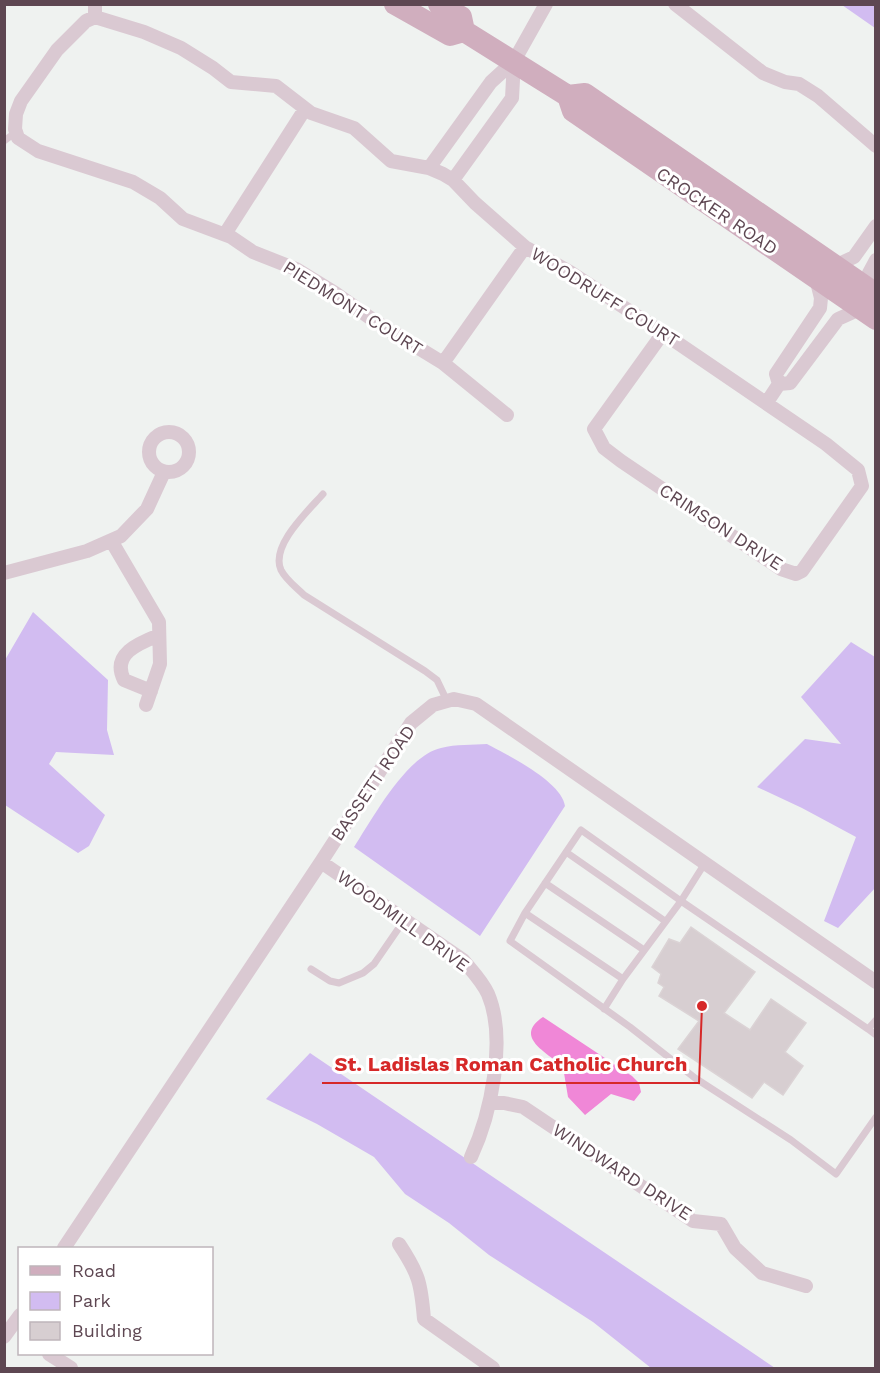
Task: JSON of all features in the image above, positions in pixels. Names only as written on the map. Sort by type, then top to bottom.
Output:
[{"type":"main road","name":"CROCKER ROAD","points":[[395,4],[450,35],[464,31],[514,61],[568,96],[573,111],[816,278],[870,303]]},
{"type":"main road","name":"CROCKER ROAD","points":[[439,4],[461,17],[464,31]]},
{"type":"main road","name":"CROCKER ROAD","points":[[568,96],[585,94],[835,266],[870,303]]},
{"type":"street","points":[[429,168],[490,82],[514,61],[546,4]]},
{"type":"street","points":[[675,4],[763,73],[785,82],[799,84],[818,96],[876,146]]},
{"type":"street","name":"WOODRUFF COURT","points":[[95,10],[181,48],[231,82],[276,86],[311,113],[354,128],[391,162],[429,168],[453,180],[475,203],[525,246],[570,272],[766,402]]},
{"type":"street","name":"PIEDMONT COURT","points":[[95,10],[57,50],[21,100],[16,114],[15,129],[10,137],[18,138],[38,151],[133,182],[160,198],[183,219],[225,234],[253,252],[296,269],[443,363],[507,415]]},
{"type":"street","points":[[453,180],[512,98],[514,61]]},
{"type":"street","points":[[225,234],[305,109]]},
{"type":"street","points":[[835,266],[854,257],[876,226]]},
{"type":"street","points":[[443,363],[525,246]]},
{"type":"street","points":[[766,402],[779,384],[789,383],[838,319],[870,303],[869,273],[876,260]]},
{"type":"street","points":[[779,384],[776,374],[820,308],[821,298],[816,278]]},
{"type":"street","name":"CRIMSON DRIVE","points":[[663,333],[594,429],[600,442],[621,460],[762,556],[782,569],[796,574],[802,571],[862,486],[861,479],[858,470],[766,402]]},
{"type":"street","points":[[4,573],[87,551],[121,537],[147,509],[165,472]]},
{"type":"street","points":[[112,542],[159,622],[160,664],[149,698],[124,680],[120,666],[129,651],[140,643],[159,635]]},
{"type":"street","points":[[447,701],[454,699],[476,704],[876,982]]},
{"type":"street","name":"BASSETT ROAD","points":[[65,1247],[411,723],[433,705],[447,701]]},
{"type":"street","name":"WOODMILL DRIVE","points":[[321,862],[463,960],[481,980],[488,994],[496,1027],[497,1048],[490,1103],[482,1134],[471,1157]]},
{"type":"street","name":"WINDWARD DRIVE","points":[[490,1103],[523,1107],[693,1221],[722,1224],[735,1248],[762,1273],[806,1286]]},
{"type":"street","points":[[399,1244],[415,1269],[421,1288],[424,1319],[493,1368]]},
{"type":"street","points":[[52,1355],[71,1368]]},
{"type":"lane","points":[[323,494],[288,535],[280,549],[278,559],[280,569],[304,595],[426,671],[437,680],[447,701]]},
{"type":"lane","points":[[876,1035],[581,830],[525,913],[510,941],[695,1078],[791,1140],[836,1174],[876,1117]]},
{"type":"lane","points":[[566,852],[665,921]]},
{"type":"lane","points":[[604,1009],[622,979],[681,901],[705,863]]},
{"type":"lane","points":[[545,883],[644,950]]},
{"type":"lane","points":[[525,913],[622,979]]},
{"type":"lane","points":[[311,969],[330,981],[339,983],[363,974],[374,964],[405,920]]},
{"type":"lane","points":[[868,1029],[876,1020]]},
{"type":"green space","points":[[842,5],[875,5],[875,28]]},
{"type":"green space","points":[[33,612],[108,680],[107,730],[114,755],[56,752],[49,764],[105,815],[89,846],[78,853],[5,805],[5,660]]},
{"type":"green space","points":[[851,642],[875,657],[876,887],[838,928],[824,921],[856,837],[757,787],[805,739],[841,744],[801,697]]},
{"type":"green space","points":[[487,744],[545,779],[562,797],[565,806],[480,936],[354,847],[381,805],[415,763],[428,753],[441,748]]},
{"type":"green space","points":[[310,1053],[775,1368],[651,1368],[593,1322],[489,1255],[449,1223],[405,1194],[374,1157],[317,1124],[266,1099]]},
{"type":"shaded area","points":[[543,1017],[632,1076],[639,1083],[641,1092],[634,1101],[611,1094],[585,1115],[568,1097],[563,1067],[542,1050],[532,1038],[531,1031]]},
{"type":"building","points":[[691,927],[755,972],[724,1013],[750,1030],[771,999],[806,1023],[785,1052],[803,1066],[783,1095],[764,1082],[752,1098],[678,1049],[699,1021],[659,996],[664,987],[658,983],[661,974],[652,967],[669,939],[680,943]]},
{"type":"place","name":"St. Ladislas Roman Catholic Church","points":[[702,1006]]}]
